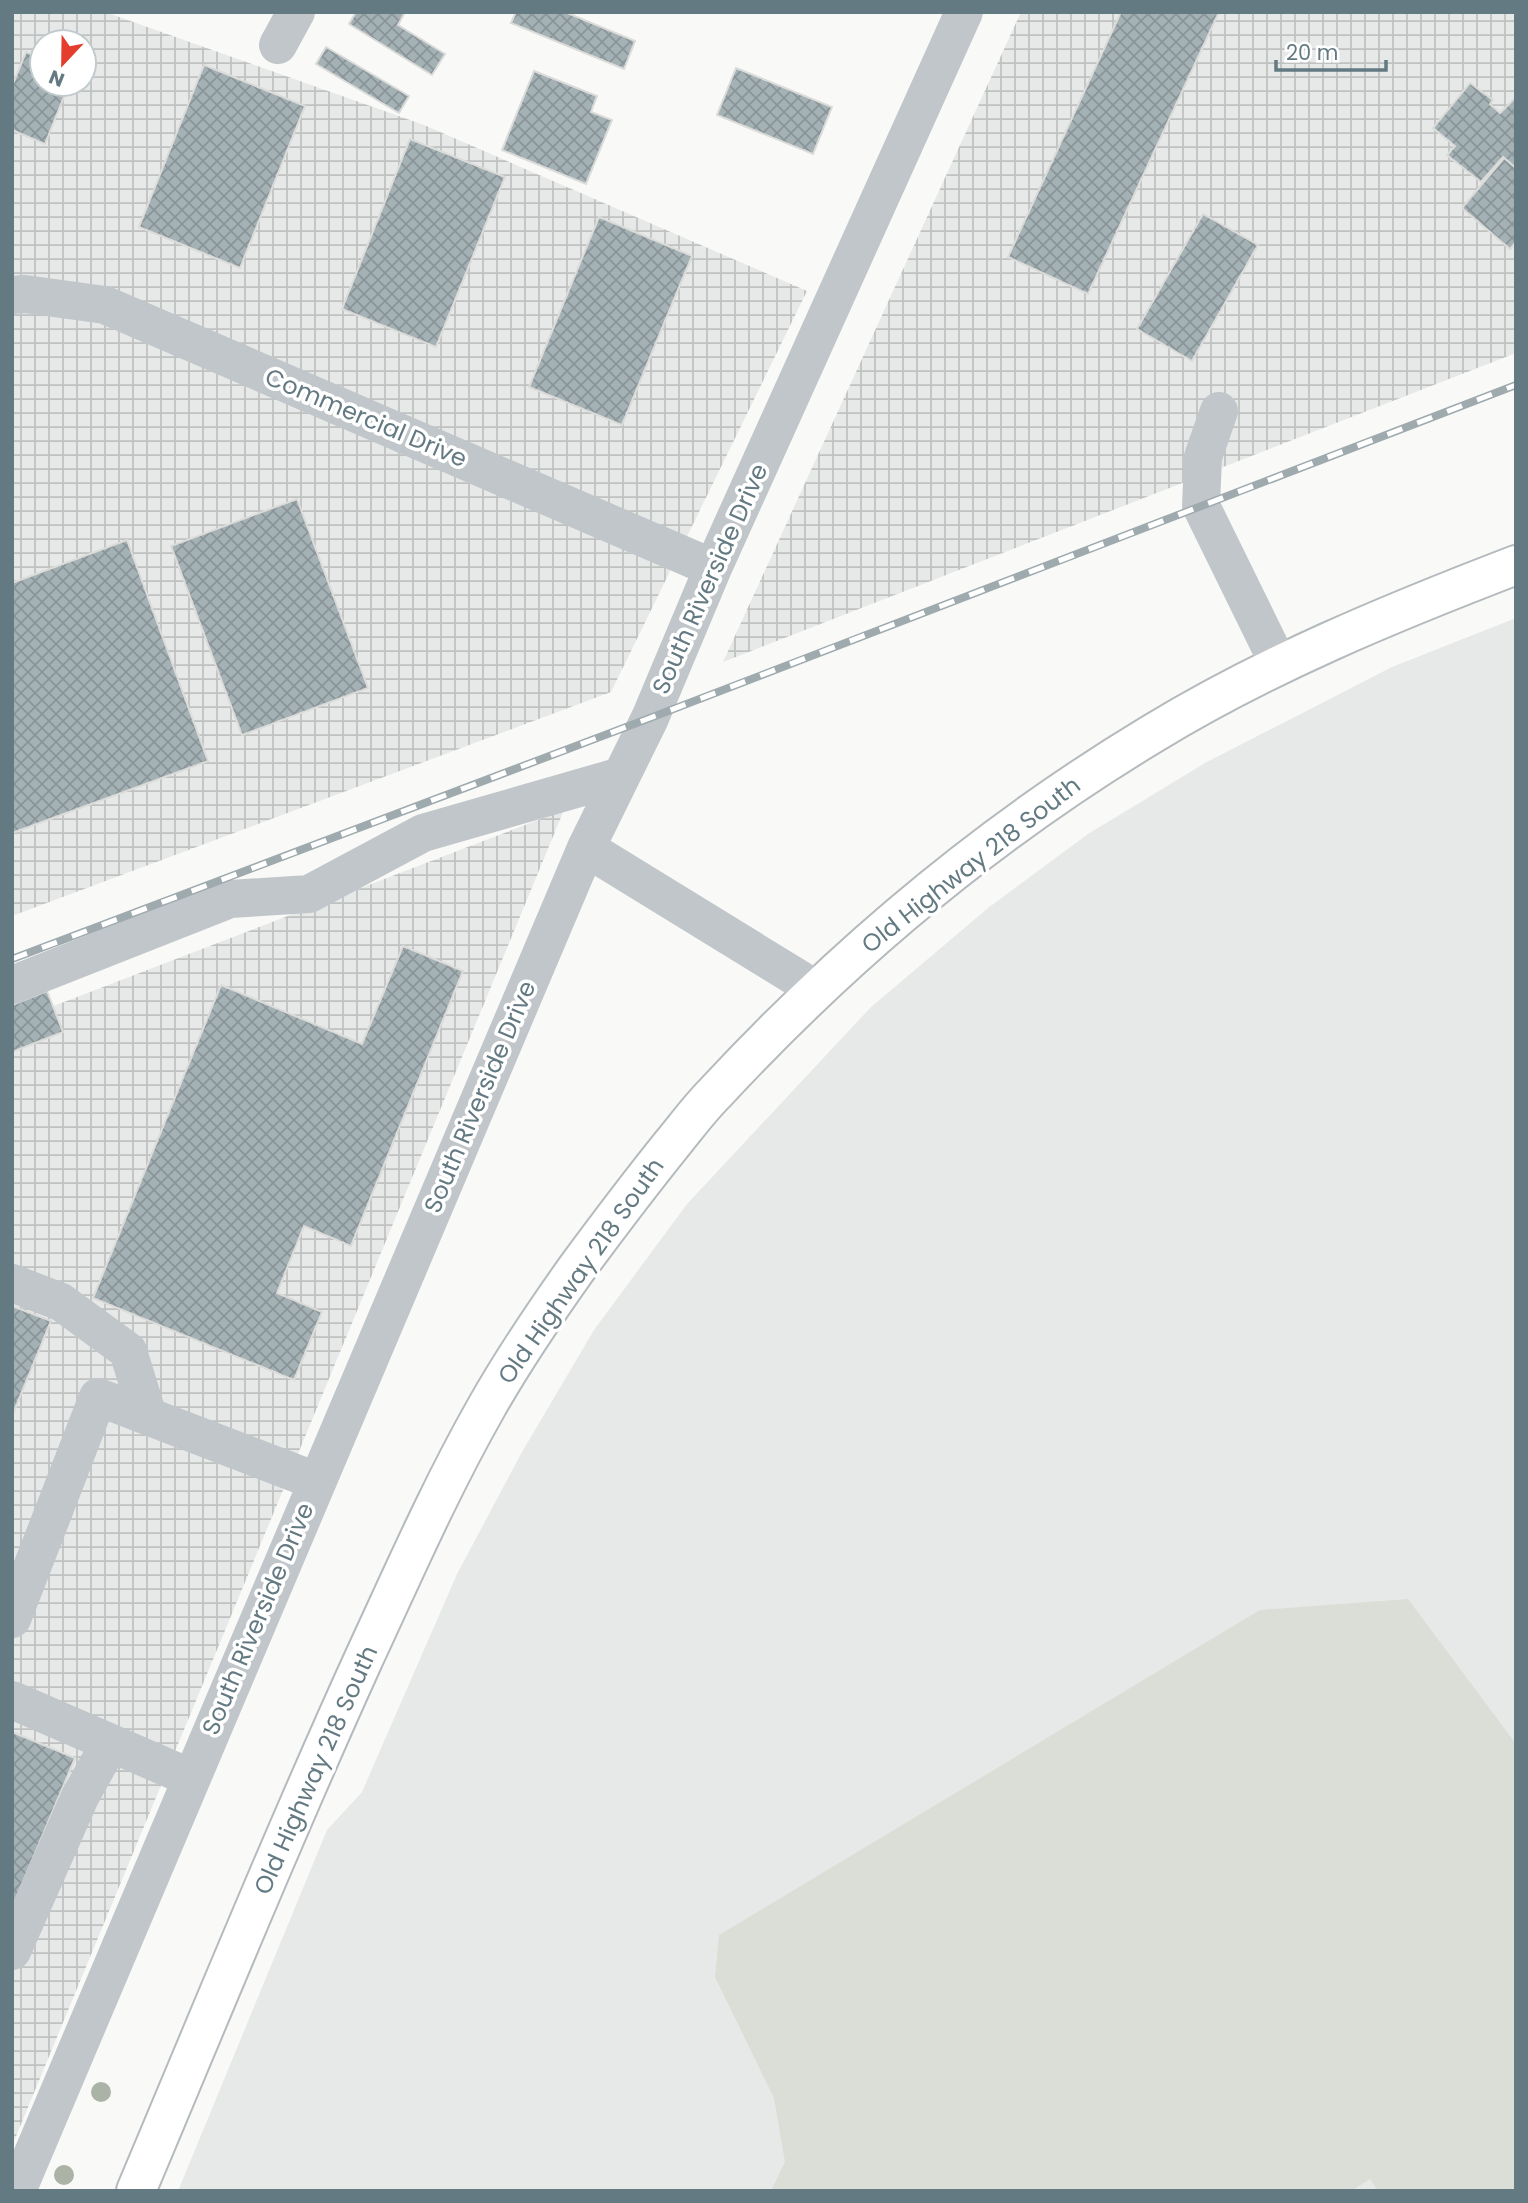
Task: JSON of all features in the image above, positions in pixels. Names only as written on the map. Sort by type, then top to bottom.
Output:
[{"type":"main road","name":"Old Highway 218 South","points":[[136,2191],[308,1782],[432,1510],[488,1404],[555,1299],[618,1212],[712,1095],[817,990],[886,929],[1076,781],[1158,730],[1279,665],[1398,611],[1516,565]]},
{"type":"street","points":[[278,45],[296,12]]},
{"type":"street","name":"South Riverside Drive","points":[[17,2191],[586,848],[650,718],[713,568],[964,12]]},
{"type":"street","name":"Commercial Drive","points":[[12,295],[26,294],[105,305],[713,568]]},
{"type":"street","points":[[1219,411],[1203,457],[1201,506],[1279,665]]},
{"type":"street","points":[[12,985],[230,899],[309,894],[422,833],[621,776]]},
{"type":"street","points":[[586,848],[817,990]]},
{"type":"street","points":[[12,1283],[61,1302],[128,1351],[148,1416]]},
{"type":"street","points":[[12,1619],[98,1397],[316,1481]]},
{"type":"street","points":[[12,1700],[191,1778]]},
{"type":"street","points":[[12,1951],[80,1797],[110,1743]]},
{"type":"shaded area","points":[[12,12],[105,12],[424,125],[807,291],[611,692],[12,916]]},
{"type":"shaded area","points":[[1021,12],[1516,12],[1516,353],[723,662]]},
{"type":"shaded area","points":[[1516,618],[1516,2191],[178,2191],[327,1830],[362,1792],[457,1574],[522,1452],[594,1330],[687,1204],[870,1008],[988,908],[1088,834],[1205,763],[1392,667]]},
{"type":"shaded area","points":[[564,810],[12,2146],[12,1022]]},
{"type":"shaded area","points":[[1408,1599],[1516,1744],[1516,2191],[1378,2191],[1370,2179],[1351,2191],[771,2191],[785,2162],[774,2098],[715,1977],[719,1935],[1260,1610]]},
{"type":"building","points":[[356,12],[405,12],[398,25],[445,54],[432,75],[349,24]]},
{"type":"building","points":[[516,12],[565,12],[635,41],[624,69],[511,23]]},
{"type":"building","points":[[1121,12],[1219,12],[1088,294],[1008,257]]},
{"type":"building","points":[[326,47],[409,96],[399,113],[316,64]]},
{"type":"building","points":[[26,52],[28,98],[63,98],[45,144],[12,130],[12,86]]},
{"type":"building","points":[[204,65],[305,106],[240,268],[139,227]]},
{"type":"building","points":[[736,68],[832,107],[813,154],[717,115]]},
{"type":"building","points":[[534,71],[597,96],[591,112],[612,120],[586,184],[502,150]]},
{"type":"building","points":[[1470,83],[1493,100],[1490,104],[1500,113],[1516,97],[1516,168],[1503,157],[1481,182],[1447,155],[1455,146],[1433,128]]},
{"type":"building","points":[[410,139],[505,177],[436,347],[342,309]]},
{"type":"building","points":[[1504,158],[1516,168],[1516,242],[1510,249],[1462,208]]},
{"type":"building","points":[[1203,214],[1258,245],[1192,361],[1137,329]]},
{"type":"building","points":[[599,217],[692,256],[622,425],[529,387]]},
{"type":"building","points":[[297,499],[368,688],[242,735],[171,546]]},
{"type":"building","points":[[127,540],[208,761],[12,833],[12,583]]},
{"type":"building","points":[[403,946],[463,971],[351,1246],[304,1226],[277,1293],[322,1312],[294,1380],[93,1298],[221,985],[362,1044]]},
{"type":"building","points":[[47,991],[63,1032],[12,1052],[12,1005]]},
{"type":"building","points":[[12,1306],[51,1321],[12,1416]]},
{"type":"building","points":[[12,1732],[75,1758],[12,1908]]},
{"type":"railway","points":[[12,959],[650,718],[1516,385]]}]
